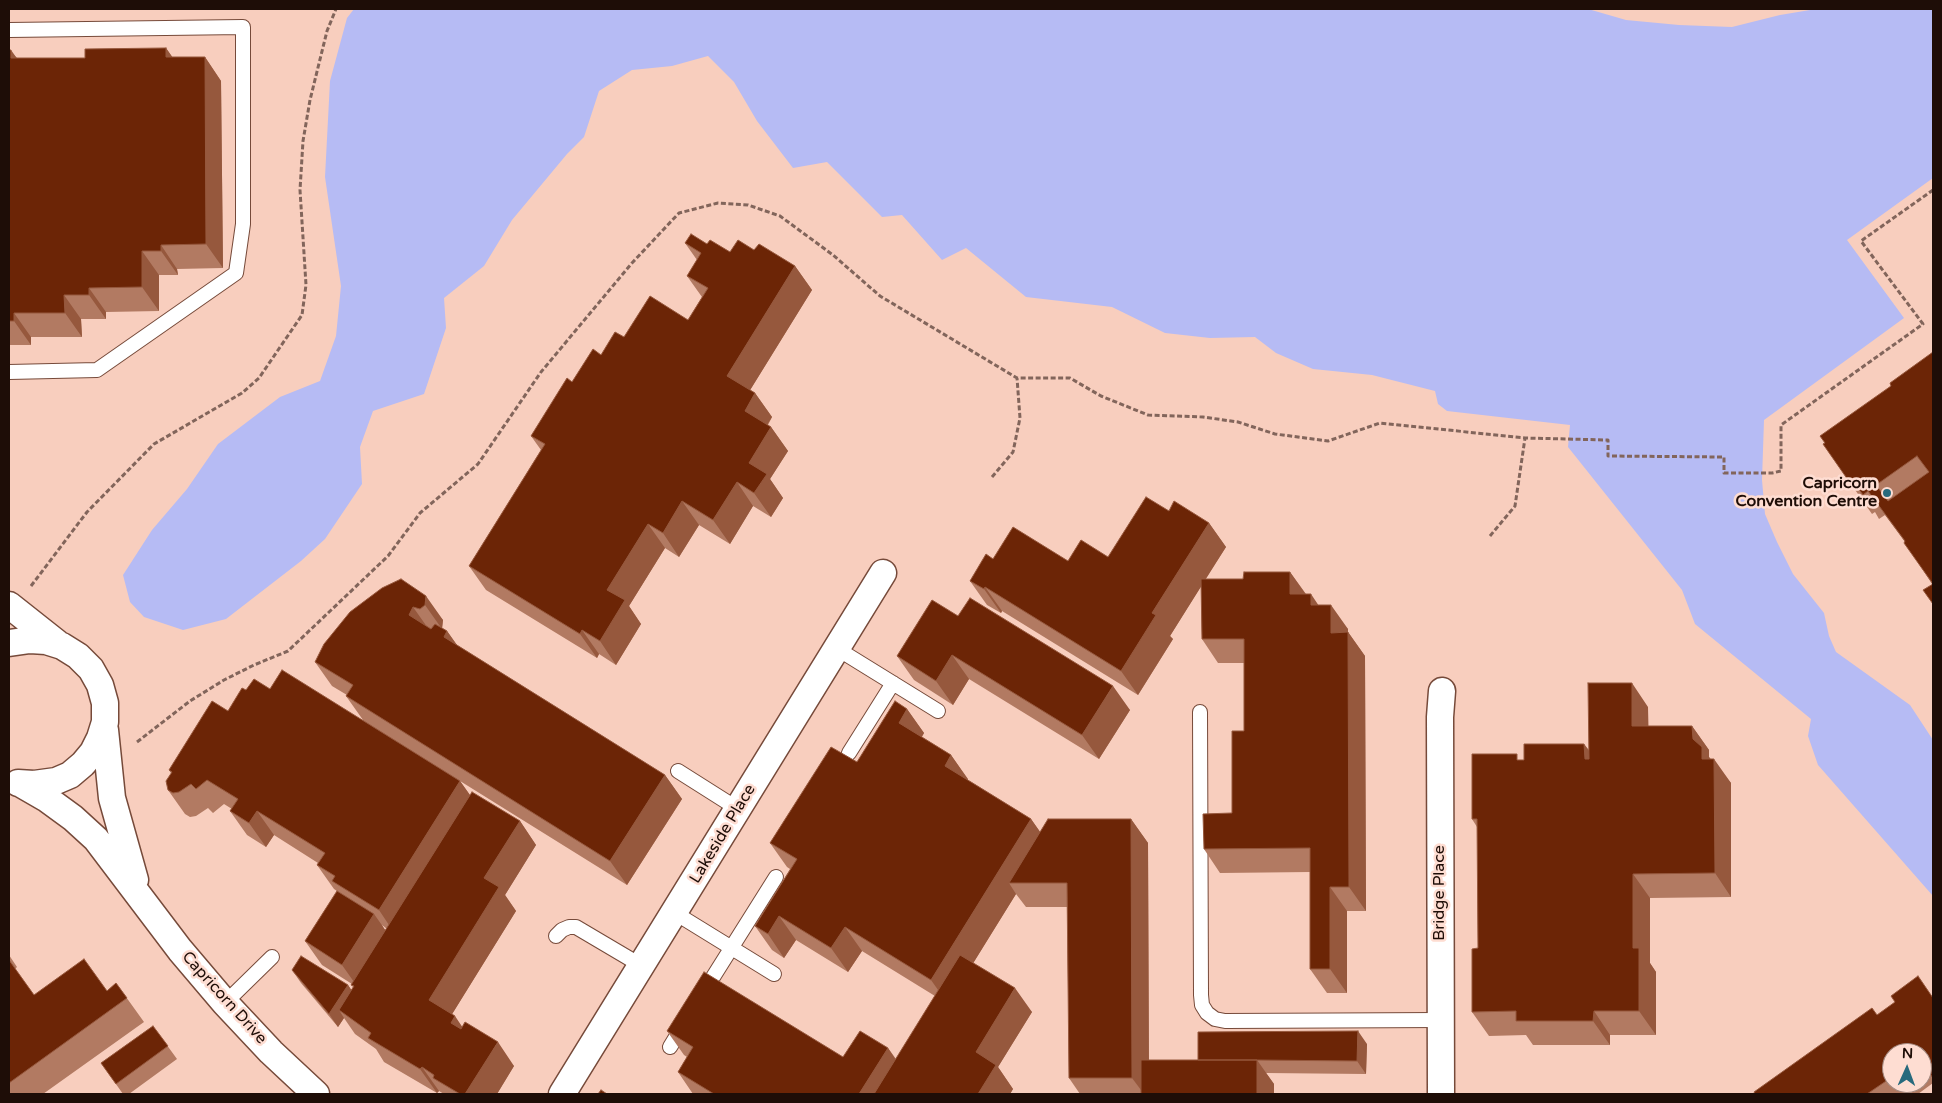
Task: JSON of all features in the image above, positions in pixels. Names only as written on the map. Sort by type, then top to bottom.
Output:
[{"type":"street","name":"Lakeside Place","points":[[562,1094],[884,573]]},
{"type":"street","points":[[11,607],[62,646]]},
{"type":"street","points":[[9,644],[30,640],[46,641],[62,646]]},
{"type":"street","name":"Capricorn Drive","points":[[62,646],[78,656],[91,669],[100,685],[105,703],[107,765],[112,798],[139,895]]},
{"type":"street","name":"Bridge Place","points":[[1441,1094],[1440,717],[1442,691]]},
{"type":"street","points":[[15,782],[46,783],[56,781],[70,774],[83,764],[93,752],[105,722]]},
{"type":"street","name":"Capricorn Drive","points":[[15,782],[47,799],[73,818],[96,840],[180,950],[225,1003],[271,1052],[316,1094]]},
{"type":"lane","points":[[9,30],[243,27],[243,224],[236,273],[98,370],[9,372]]},
{"type":"lane","points":[[836,648],[938,711]]},
{"type":"lane","points":[[849,753],[893,683]]},
{"type":"lane","points":[[1200,712],[1201,995],[1202,1005],[1207,1013],[1215,1019],[1225,1021],[1441,1020]]},
{"type":"lane","points":[[678,771],[738,809]]},
{"type":"lane","points":[[670,1047],[776,877]]},
{"type":"lane","points":[[675,913],[774,974]]},
{"type":"lane","points":[[556,936],[562,930],[576,927],[642,966]]},
{"type":"lane","points":[[225,1003],[272,957]]},
{"type":"path","points":[[11,607],[87,512],[154,444],[242,393],[259,378],[302,315],[306,285],[300,190],[303,141],[310,100],[327,31],[336,9]]},
{"type":"path","points":[[107,765],[190,701],[224,680],[288,651],[388,556],[420,514],[478,464],[540,372],[632,263],[679,213],[718,203],[748,205],[780,216],[833,255],[880,296],[1017,378],[1070,378],[1101,396],[1148,415],[1203,417],[1238,422],[1275,434],[1328,441],[1380,423],[1525,438],[1608,440],[1608,456],[1724,457],[1724,473],[1772,473],[1781,471],[1781,425],[1923,324],[1861,241],[1933,190]]},
{"type":"path","points":[[992,477],[1013,452],[1020,418],[1017,378]]},
{"type":"path","points":[[1490,536],[1515,506],[1525,438]]},
{"type":"water","points":[[354,9],[1588,9],[1626,20],[1732,27],[1780,15],[1816,9],[1933,9],[1933,178],[1847,240],[1904,318],[1764,420],[1762,480],[1765,514],[1777,542],[1793,574],[1824,613],[1829,636],[1836,652],[1910,705],[1933,740],[1933,896],[1818,765],[1808,736],[1811,719],[1695,624],[1682,590],[1568,447],[1570,425],[1447,411],[1438,404],[1435,391],[1372,375],[1313,369],[1276,353],[1255,337],[1210,338],[1165,333],[1112,307],[1026,297],[966,248],[942,260],[902,215],[882,217],[827,162],[793,168],[757,121],[734,82],[708,56],[672,66],[632,70],[599,91],[584,137],[567,154],[512,220],[484,266],[444,298],[446,328],[424,394],[373,411],[360,447],[362,484],[325,539],[301,561],[226,619],[183,630],[144,617],[130,602],[123,575],[152,530],[187,489],[218,444],[280,397],[320,381],[336,336],[341,286],[325,177],[330,81],[347,18]]},
{"type":"building","points":[[166,48],[166,57],[205,57],[206,244],[161,245],[161,251],[142,251],[142,287],[89,288],[89,295],[64,295],[65,313],[14,313],[14,321],[9,321],[9,50],[11,50],[11,58],[85,58],[85,49]]},
{"type":"building","points":[[691,234],[707,244],[710,240],[730,252],[738,240],[754,250],[759,244],[795,266],[727,376],[755,393],[745,411],[771,427],[749,463],[767,474],[754,493],[737,482],[713,520],[682,501],[663,533],[648,524],[607,590],[625,600],[600,641],[582,630],[580,634],[469,566],[545,444],[531,436],[567,378],[572,382],[593,349],[601,355],[615,332],[624,337],[650,296],[688,320],[708,288],[687,276],[701,253],[685,243]]},
{"type":"building","name":"Capricorn Convention Centre","points":[[1933,352],[1933,584],[1904,543],[1905,541],[1868,491],[1863,495],[1858,488],[1855,490],[1823,444],[1825,443],[1820,436],[1891,386],[1890,383]],"holes":[[[1917,456],[1929,472],[1888,501],[1876,485]]]},
{"type":"building","points":[[1146,497],[1169,511],[1174,501],[1209,523],[1152,613],[1156,615],[1121,671],[985,587],[984,589],[970,581],[986,554],[993,559],[1013,527],[1068,561],[1081,540],[1108,557]]},
{"type":"building","points":[[1244,572],[1290,572],[1290,594],[1311,594],[1311,605],[1331,605],[1331,633],[1348,632],[1349,887],[1330,887],[1330,969],[1310,969],[1310,848],[1204,849],[1203,814],[1232,813],[1232,731],[1244,731],[1244,639],[1202,639],[1201,579],[1243,579]]},
{"type":"building","points":[[401,579],[426,596],[425,605],[420,609],[413,607],[409,615],[431,629],[435,624],[447,631],[444,637],[665,775],[610,861],[346,696],[353,685],[315,662],[324,644],[350,612],[382,588]]},
{"type":"building","points":[[1933,584],[1933,604],[1923,590]]},
{"type":"building","points":[[970,598],[1113,686],[1082,735],[952,655],[936,681],[897,656],[932,600],[958,616]]},
{"type":"building","points":[[282,670],[460,781],[379,910],[332,881],[335,876],[317,865],[325,853],[257,811],[249,823],[230,811],[238,799],[207,780],[196,789],[191,784],[179,792],[173,793],[168,790],[166,781],[172,772],[169,770],[212,701],[228,711],[242,688],[246,690],[254,679],[270,689]]},
{"type":"building","points":[[1588,683],[1632,683],[1632,726],[1692,726],[1693,739],[1702,747],[1702,759],[1714,759],[1715,873],[1633,874],[1633,948],[1639,948],[1639,1011],[1594,1011],[1593,1021],[1516,1021],[1516,1011],[1472,1012],[1472,949],[1478,948],[1477,819],[1472,819],[1472,754],[1517,754],[1517,760],[1524,760],[1524,744],[1584,744],[1585,759],[1589,759]]},
{"type":"building","points":[[895,701],[907,709],[899,723],[951,755],[945,766],[1031,819],[931,980],[845,927],[831,948],[779,916],[768,934],[755,926],[797,859],[770,843],[831,747],[857,762]]},
{"type":"building","points":[[472,792],[520,821],[484,878],[499,887],[429,1000],[455,1016],[451,1023],[461,1029],[465,1022],[498,1042],[465,1094],[460,1094],[433,1078],[434,1075],[422,1067],[420,1069],[368,1038],[371,1033],[339,1010],[354,986],[351,985]]},
{"type":"building","points":[[1048,819],[1131,819],[1132,1078],[1069,1078],[1067,883],[1009,883]]},
{"type":"building","points":[[337,891],[374,914],[342,965],[305,941]]},
{"type":"building","points":[[960,955],[1015,988],[976,1052],[996,1065],[978,1094],[874,1094]]},
{"type":"building","points":[[301,956],[348,985],[329,1014],[292,970]]},
{"type":"building","points":[[84,959],[107,991],[116,983],[127,998],[9,1083],[9,960],[34,995]]},
{"type":"building","points":[[704,972],[843,1057],[860,1031],[888,1048],[859,1094],[714,1094],[678,1072],[693,1047],[667,1031]]},
{"type":"building","points":[[1918,976],[1933,998],[1933,1078],[1932,1043],[1882,1043],[1882,1084],[1867,1094],[1755,1094],[1754,1092],[1872,1008],[1877,1015],[1895,1002],[1891,996]]},
{"type":"building","points":[[153,1026],[168,1046],[116,1084],[101,1063]]},
{"type":"building","points":[[1358,1031],[1357,1061],[1198,1060],[1198,1032]]},
{"type":"building","points":[[1141,1060],[1257,1060],[1257,1094],[1141,1094]]},
{"type":"building","points":[[601,1090],[607,1094],[598,1094]]},
{"type":"place","name":"Capricorn Convention Centre","points":[[1887,493]]}]
